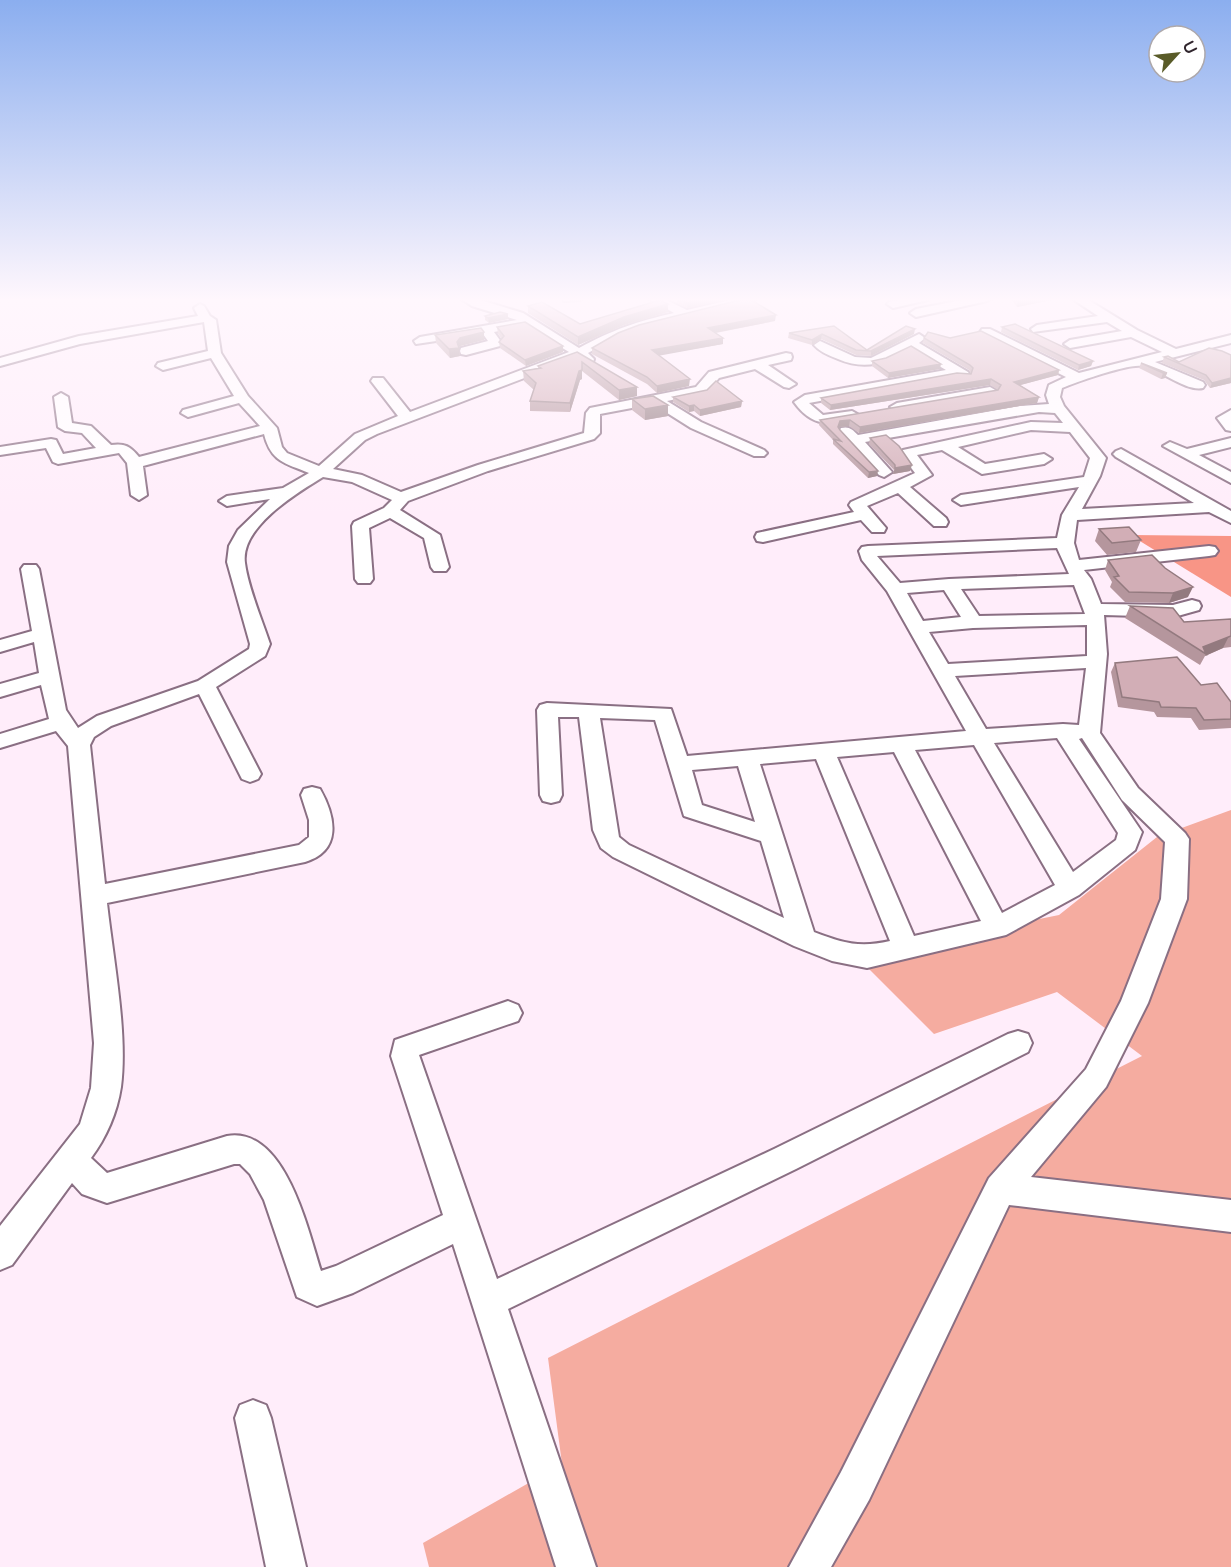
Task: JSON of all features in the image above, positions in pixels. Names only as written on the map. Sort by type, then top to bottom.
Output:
[{"type":"street","points":[[225,371],[242,398],[270,428],[276,448],[282,456],[321,472],[356,478],[395,504],[432,536],[440,567]]},
{"type":"street","points":[[79,745],[86,732],[104,721],[205,685],[258,652],[260,644],[236,562],[238,546],[246,530],[287,492],[321,472],[360,437],[531,371]]},
{"type":"street","points":[[364,579],[360,526],[395,504],[483,468],[589,436],[593,433],[593,413],[595,411],[650,396],[702,390],[714,375],[733,371]]},
{"type":"street","points":[[768,371],[789,384]]},
{"type":"street","points":[[1065,371],[1077,377]]},
{"type":"street","points":[[590,711],[604,830],[609,842],[621,851],[803,939],[832,950],[867,957],[997,928],[1070,888],[1127,844],[1131,836],[1076,732],[1096,661],[1095,614],[1065,543],[1070,515],[1098,463],[1098,458],[1056,404],[1053,391],[1056,385],[1099,371]]},
{"type":"street","points":[[1166,371],[1198,385]]},
{"type":"street","points":[[958,372],[994,394],[833,418],[815,418],[801,402],[958,372]]},
{"type":"street","points":[[378,381],[407,418]]},
{"type":"street","points":[[650,396],[692,423],[759,453]]},
{"type":"street","points":[[61,397],[66,428],[86,429],[107,450]]},
{"type":"street","points":[[188,413],[242,398]]},
{"type":"street","points":[[854,440],[1056,404]]},
{"type":"street","points":[[1231,414],[1224,418],[1231,427]]},
{"type":"street","points":[[833,418],[884,472]]},
{"type":"street","points":[[878,528],[857,505],[925,474],[908,453],[1031,426],[1074,428]]},
{"type":"street","points":[[135,463],[270,428]]},
{"type":"street","points":[[0,451],[51,442],[58,459],[123,448],[135,463],[140,495]]},
{"type":"street","points":[[1186,454],[1231,442]]},
{"type":"street","points":[[945,445],[982,470],[1044,459]]},
{"type":"street","points":[[1170,446],[1231,478]]},
{"type":"street","points":[[1120,454],[1231,518]]},
{"type":"street","points":[[1166,480],[1212,468]]},
{"type":"street","points":[[961,500],[1089,481]]},
{"type":"street","points":[[899,485],[940,522]]},
{"type":"street","points":[[227,501],[287,492]]},
{"type":"street","points":[[1070,515],[1213,507]]},
{"type":"street","points":[[762,537],[866,514]]},
{"type":"street","points":[[1065,543],[868,551],[868,556],[895,589],[1070,888]]},
{"type":"street","points":[[895,589],[1078,572],[1209,551]]},
{"type":"street","points":[[0,1253],[93,1131],[106,1088],[108,1043],[79,745],[61,722],[56,710],[30,568]]},
{"type":"street","points":[[949,584],[973,622]]},
{"type":"street","points":[[917,627],[1095,614],[1174,611],[1192,606]]},
{"type":"street","points":[[0,646],[42,634]]},
{"type":"street","points":[[941,671],[1096,661]]},
{"type":"street","points":[[0,691],[50,676]]},
{"type":"street","points":[[205,685],[250,774]]},
{"type":"street","points":[[551,795],[547,710],[664,714],[692,810],[773,836]]},
{"type":"street","points":[[0,741],[61,722]]},
{"type":"street","points":[[679,764],[980,737],[1076,732]]},
{"type":"street","points":[[809,1567],[855,1486],[1000,1189],[1096,1078],[1134,1003],[1174,899],[1177,839],[1130,794],[1076,732]]},
{"type":"street","points":[[901,744],[997,928]]},
{"type":"street","points":[[824,752],[906,948]]},
{"type":"street","points":[[747,758],[803,939]]},
{"type":"street","points":[[93,896],[305,853],[315,848],[320,842],[322,829],[312,795]]},
{"type":"street","points":[[508,1013],[405,1049],[405,1056],[576,1567]]},
{"type":"street","points":[[488,1301],[785,1159],[1018,1043]]},
{"type":"street","points":[[72,1161],[93,1183],[107,1188],[224,1150],[239,1148],[250,1152],[265,1168],[274,1185],[309,1285],[317,1289],[340,1281],[462,1223]]},
{"type":"street","points":[[1000,1189],[1231,1216]]},
{"type":"street","points":[[254,1418],[286,1567]]},
{"type":"shaded area","points":[[1130,535],[1231,536],[1231,597]]},
{"type":"shaded area","points":[[1231,810],[1231,1567],[429,1567],[423,1543],[562,1464],[548,1358],[1142,1056],[1057,992],[934,1034],[856,956],[1059,915],[1157,837]]},
{"type":"building","points":[[523,371],[579,371],[570,403],[530,401],[536,383]]},
{"type":"building","points":[[594,371],[610,371],[637,387],[619,390]]},
{"type":"building","points":[[636,371],[680,371],[690,379],[657,386]]},
{"type":"building","points":[[972,371],[1055,371],[1014,382],[1039,397],[860,427],[850,420],[840,421],[838,427],[840,430],[878,471],[869,472],[833,439],[841,441],[820,420],[998,390],[1001,385],[991,379],[831,405],[821,398],[957,373],[971,374]]},
{"type":"building","points":[[1197,371],[1231,371],[1231,378],[1212,383],[1206,375]]},
{"type":"building","points":[[716,381],[742,401],[700,410],[694,405],[689,406],[673,397],[707,390]]},
{"type":"building","points":[[653,396],[668,405],[645,409],[632,399]]},
{"type":"building","points":[[886,435],[899,446],[912,465],[895,468],[895,465],[870,438]]},
{"type":"building","points":[[1129,527],[1141,540],[1112,543],[1099,529]]},
{"type":"building","points":[[1152,555],[1165,568],[1193,587],[1173,593],[1129,592],[1114,577],[1119,576],[1108,560]]},
{"type":"building","points":[[1130,606],[1173,608],[1184,622],[1231,619],[1231,636],[1203,647],[1206,654]]},
{"type":"building","points":[[1177,657],[1201,685],[1217,683],[1231,702],[1231,719],[1204,720],[1196,708],[1161,707],[1159,702],[1122,697],[1115,663]]}]
